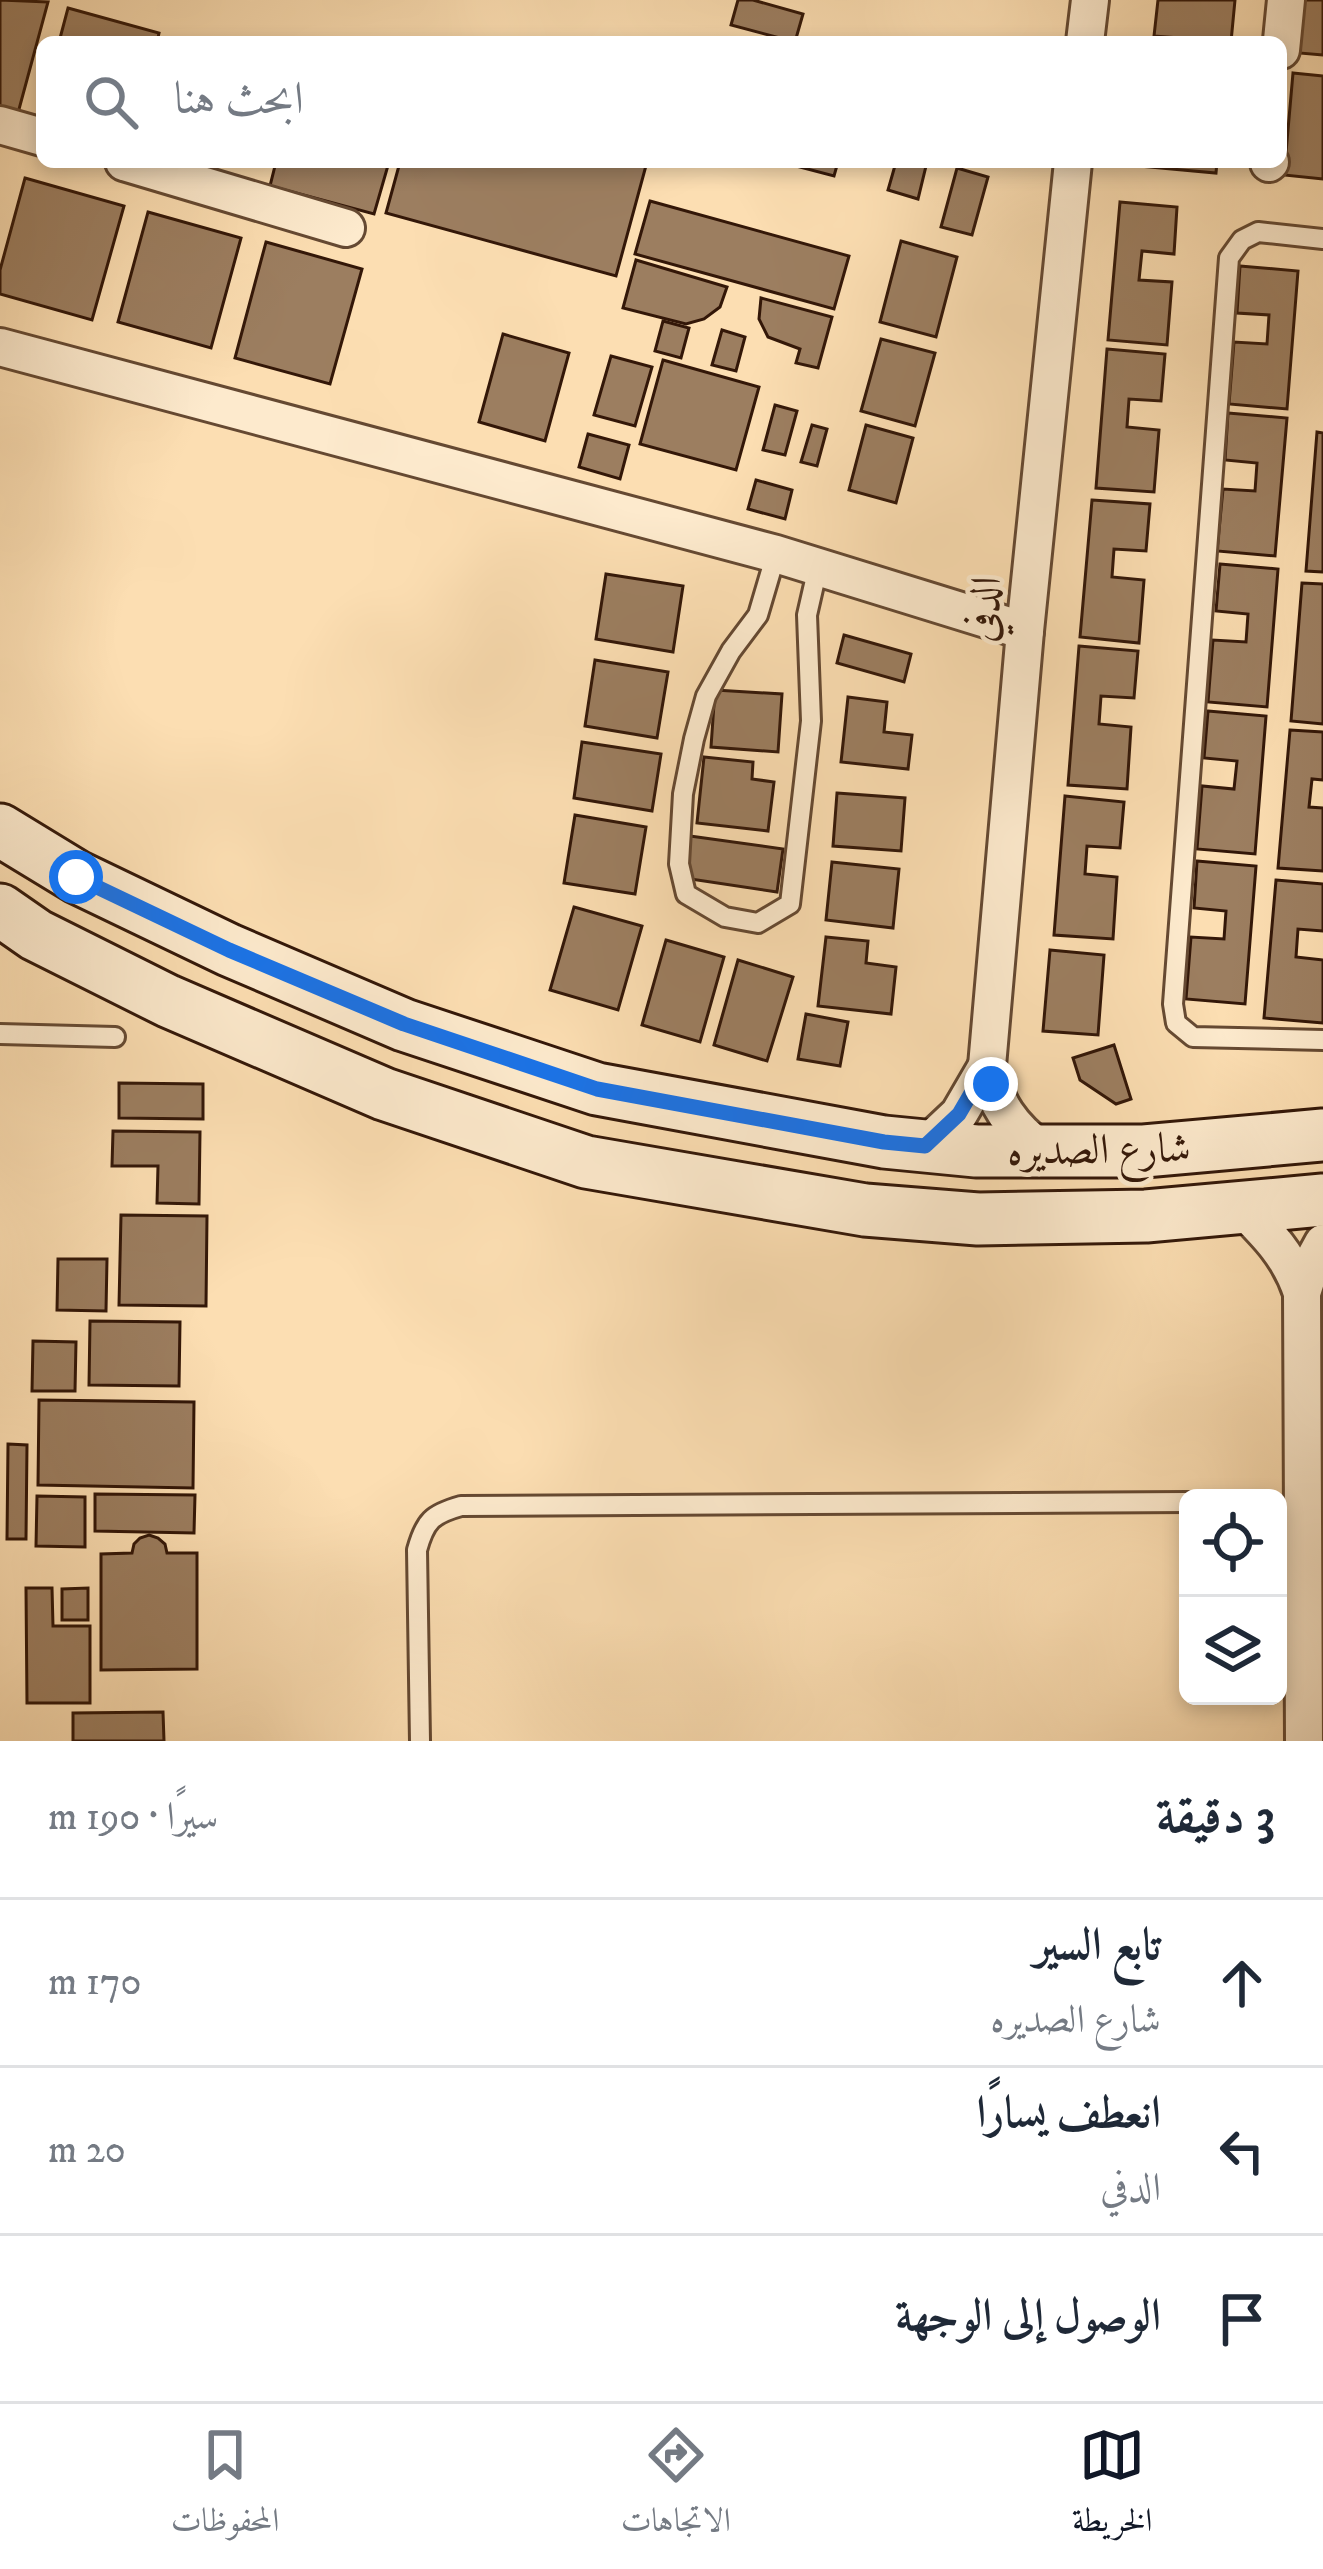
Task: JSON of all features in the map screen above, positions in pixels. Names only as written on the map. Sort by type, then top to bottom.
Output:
[{"type":"main road","name":"شارع الصديره","points":[[0,830],[96,886],[229,950],[404,1024],[597,1089],[884,1142],[976,1151],[1144,1151],[1323,1135]]},
{"type":"main road","name":"شارع الصديره","points":[[0,910],[36,935],[168,1001],[384,1094],[586,1162],[865,1210],[978,1219],[1146,1216],[1323,1200]]},
{"type":"street","points":[[1086,36],[1090,0]]},
{"type":"street","points":[[1282,36],[1286,0]]},
{"type":"street","points":[[0,125],[36,135]]},
{"type":"street","points":[[144,168],[346,228]]},
{"type":"street","name":"الدفي","points":[[1042,1150],[1008,1120],[987,1066],[1072,168]]},
{"type":"street","points":[[0,347],[776,554],[1025,631]]},
{"type":"street","name":"الدفي","points":[[925,1146],[959,1114],[987,1066]]},
{"type":"street","points":[[1241,1207],[1277,1242],[1303,1293]]},
{"type":"street","points":[[1304,1741],[1290,1501],[1303,1293],[1323,1243]]},
{"type":"lane","points":[[1323,239],[1258,232],[1242,240],[1229,258],[1173,1004],[1176,1022],[1193,1037],[1323,1040]]},
{"type":"lane","points":[[776,554],[758,615],[706,696],[683,794],[680,864],[686,894],[724,917],[758,923],[790,904],[811,721],[807,615],[818,567]]},
{"type":"lane","points":[[0,1034],[115,1037]]},
{"type":"lane","points":[[420,1741],[417,1550],[423,1528],[439,1512],[461,1506],[1179,1502]]},
{"type":"building","points":[[0,0],[48,2],[18,113],[0,109]]},
{"type":"building","points":[[738,0],[803,14],[797,36],[772,36],[731,25]]},
{"type":"building","points":[[1158,0],[1235,0],[1232,36],[1154,36]]},
{"type":"building","points":[[1304,0],[1323,0],[1323,55],[1299,53]]},
{"type":"building","points":[[68,8],[159,33],[158,36],[61,36]]},
{"type":"building","points":[[1293,73],[1323,76],[1323,179],[1284,175]]},
{"type":"building","points":[[274,168],[387,168],[374,214],[270,186]]},
{"type":"building","points":[[398,168],[645,168],[616,276],[386,213]]},
{"type":"building","points":[[803,168],[836,168],[834,176]]},
{"type":"building","points":[[894,168],[926,168],[918,199],[888,190]]},
{"type":"building","points":[[957,168],[988,177],[972,235],[941,227]]},
{"type":"building","points":[[1160,168],[1216,168],[1216,173]]},
{"type":"building","points":[[25,178],[124,206],[92,320],[0,294],[0,270]]},
{"type":"building","points":[[650,201],[849,256],[834,309],[635,254]]},
{"type":"building","points":[[1120,202],[1177,207],[1174,254],[1142,251],[1139,280],[1172,282],[1167,345],[1108,340]]},
{"type":"building","points":[[148,212],[241,238],[211,348],[118,322]]},
{"type":"building","points":[[901,241],[957,257],[936,337],[880,322]]},
{"type":"building","points":[[266,242],[362,269],[330,384],[235,358]]},
{"type":"building","points":[[636,260],[727,287],[720,307],[686,324],[623,308]]},
{"type":"building","points":[[1240,266],[1298,271],[1287,409],[1229,404],[1234,342],[1267,344],[1269,315],[1237,313]]},
{"type":"building","points":[[761,298],[832,317],[818,368],[796,363],[800,349],[768,337],[759,319]]},
{"type":"building","points":[[663,321],[689,328],[681,358],[655,351]]},
{"type":"building","points":[[722,330],[745,337],[736,371],[712,365]]},
{"type":"building","points":[[503,334],[569,353],[545,441],[479,422]]},
{"type":"building","points":[[881,339],[935,353],[915,426],[861,411]]},
{"type":"building","points":[[1107,349],[1165,354],[1161,401],[1129,399],[1127,427],[1159,430],[1154,492],[1096,488]]},
{"type":"building","points":[[611,356],[652,367],[635,426],[594,415]]},
{"type":"building","points":[[663,360],[759,387],[736,470],[640,444]]},
{"type":"building","points":[[775,405],[797,411],[785,455],[763,450]]},
{"type":"building","points":[[1228,413],[1287,418],[1275,556],[1217,551],[1223,489],[1255,491],[1257,463],[1225,460]]},
{"type":"building","points":[[812,425],[827,429],[817,466],[801,462]]},
{"type":"building","points":[[866,425],[913,438],[896,503],[849,490]]},
{"type":"building","points":[[1317,432],[1323,433],[1323,572],[1306,571]]},
{"type":"building","points":[[588,434],[629,445],[620,479],[579,467]]},
{"type":"building","points":[[756,480],[792,490],[785,519],[748,509]]},
{"type":"building","points":[[1092,500],[1150,504],[1146,551],[1114,549],[1112,577],[1144,580],[1139,643],[1080,637]]},
{"type":"building","points":[[1220,564],[1278,569],[1267,707],[1208,702],[1213,640],[1246,642],[1248,614],[1216,611]]},
{"type":"building","points":[[606,574],[683,586],[673,652],[596,639]]},
{"type":"building","points":[[1302,583],[1323,584],[1323,724],[1291,721]]},
{"type":"building","points":[[844,635],[911,654],[904,682],[837,663]]},
{"type":"building","points":[[1079,646],[1138,651],[1134,698],[1101,696],[1099,724],[1131,727],[1127,789],[1068,785]]},
{"type":"building","points":[[595,660],[668,672],[657,738],[585,726]]},
{"type":"building","points":[[715,690],[782,694],[778,752],[711,747]]},
{"type":"building","points":[[848,697],[887,702],[884,732],[912,735],[908,769],[841,762]]},
{"type":"building","points":[[1208,711],[1266,716],[1255,854],[1197,849],[1202,786],[1234,789],[1237,761],[1204,758]]},
{"type":"building","points":[[1290,730],[1323,732],[1323,780],[1312,779],[1309,807],[1323,808],[1323,871],[1278,868]]},
{"type":"building","points":[[582,742],[661,754],[652,811],[574,798]]},
{"type":"building","points":[[704,757],[753,762],[752,779],[774,782],[768,831],[697,823]]},
{"type":"building","points":[[837,793],[905,798],[901,851],[833,846]]},
{"type":"building","points":[[1065,796],[1124,802],[1120,848],[1087,846],[1085,874],[1117,877],[1113,939],[1054,935]]},
{"type":"building","points":[[575,815],[646,827],[635,894],[564,883]]},
{"type":"building","points":[[690,836],[783,849],[777,892],[684,878]]},
{"type":"building","points":[[1197,861],[1256,866],[1245,1004],[1186,999],[1191,937],[1224,939],[1226,911],[1194,908]]},
{"type":"building","points":[[832,862],[899,869],[893,928],[826,920]]},
{"type":"building","points":[[1276,880],[1323,884],[1323,931],[1298,929],[1296,957],[1323,960],[1323,1023],[1264,1018]]},
{"type":"building","points":[[574,907],[642,926],[618,1010],[550,990]]},
{"type":"building","points":[[826,937],[868,941],[866,963],[896,967],[891,1014],[818,1006]]},
{"type":"building","points":[[666,940],[724,957],[700,1042],[642,1025]]},
{"type":"building","points":[[1050,950],[1104,955],[1098,1035],[1043,1031]]},
{"type":"building","points":[[738,960],[793,977],[767,1061],[714,1045]]},
{"type":"building","points":[[806,1014],[848,1022],[840,1066],[798,1059]]},
{"type":"building","points":[[1114,1045],[1131,1099],[1116,1104],[1080,1080],[1073,1058]]},
{"type":"building","points":[[119,1083],[203,1084],[203,1119],[119,1118]]},
{"type":"building","points":[[113,1131],[200,1132],[199,1204],[157,1203],[158,1166],[112,1166]]},
{"type":"building","points":[[121,1215],[207,1216],[206,1306],[119,1305]]},
{"type":"building","points":[[58,1259],[107,1259],[106,1311],[57,1310]]},
{"type":"building","points":[[90,1321],[180,1322],[179,1386],[89,1385]]},
{"type":"building","points":[[33,1341],[76,1342],[75,1391],[32,1391]]},
{"type":"building","points":[[39,1400],[194,1402],[193,1488],[38,1485]]},
{"type":"building","points":[[8,1444],[27,1445],[26,1539],[7,1539]]},
{"type":"building","points":[[95,1494],[195,1495],[194,1533],[95,1531]]},
{"type":"building","points":[[37,1496],[85,1497],[85,1547],[36,1546]]},
{"type":"building","points":[[149,1535],[165,1544],[167,1553],[197,1553],[197,1669],[101,1670],[101,1554],[132,1553],[134,1544]]},
{"type":"building","points":[[26,1588],[52,1588],[53,1626],[90,1626],[90,1703],[27,1703]]},
{"type":"building","points":[[88,1588],[88,1620],[62,1620],[62,1589]]},
{"type":"building","points":[[163,1712],[164,1741],[73,1741],[73,1713]]},
{"type":"route","points":[[76,877],[229,950],[404,1024],[597,1089],[925,1146],[959,1114],[987,1066],[991,1084]]}]
